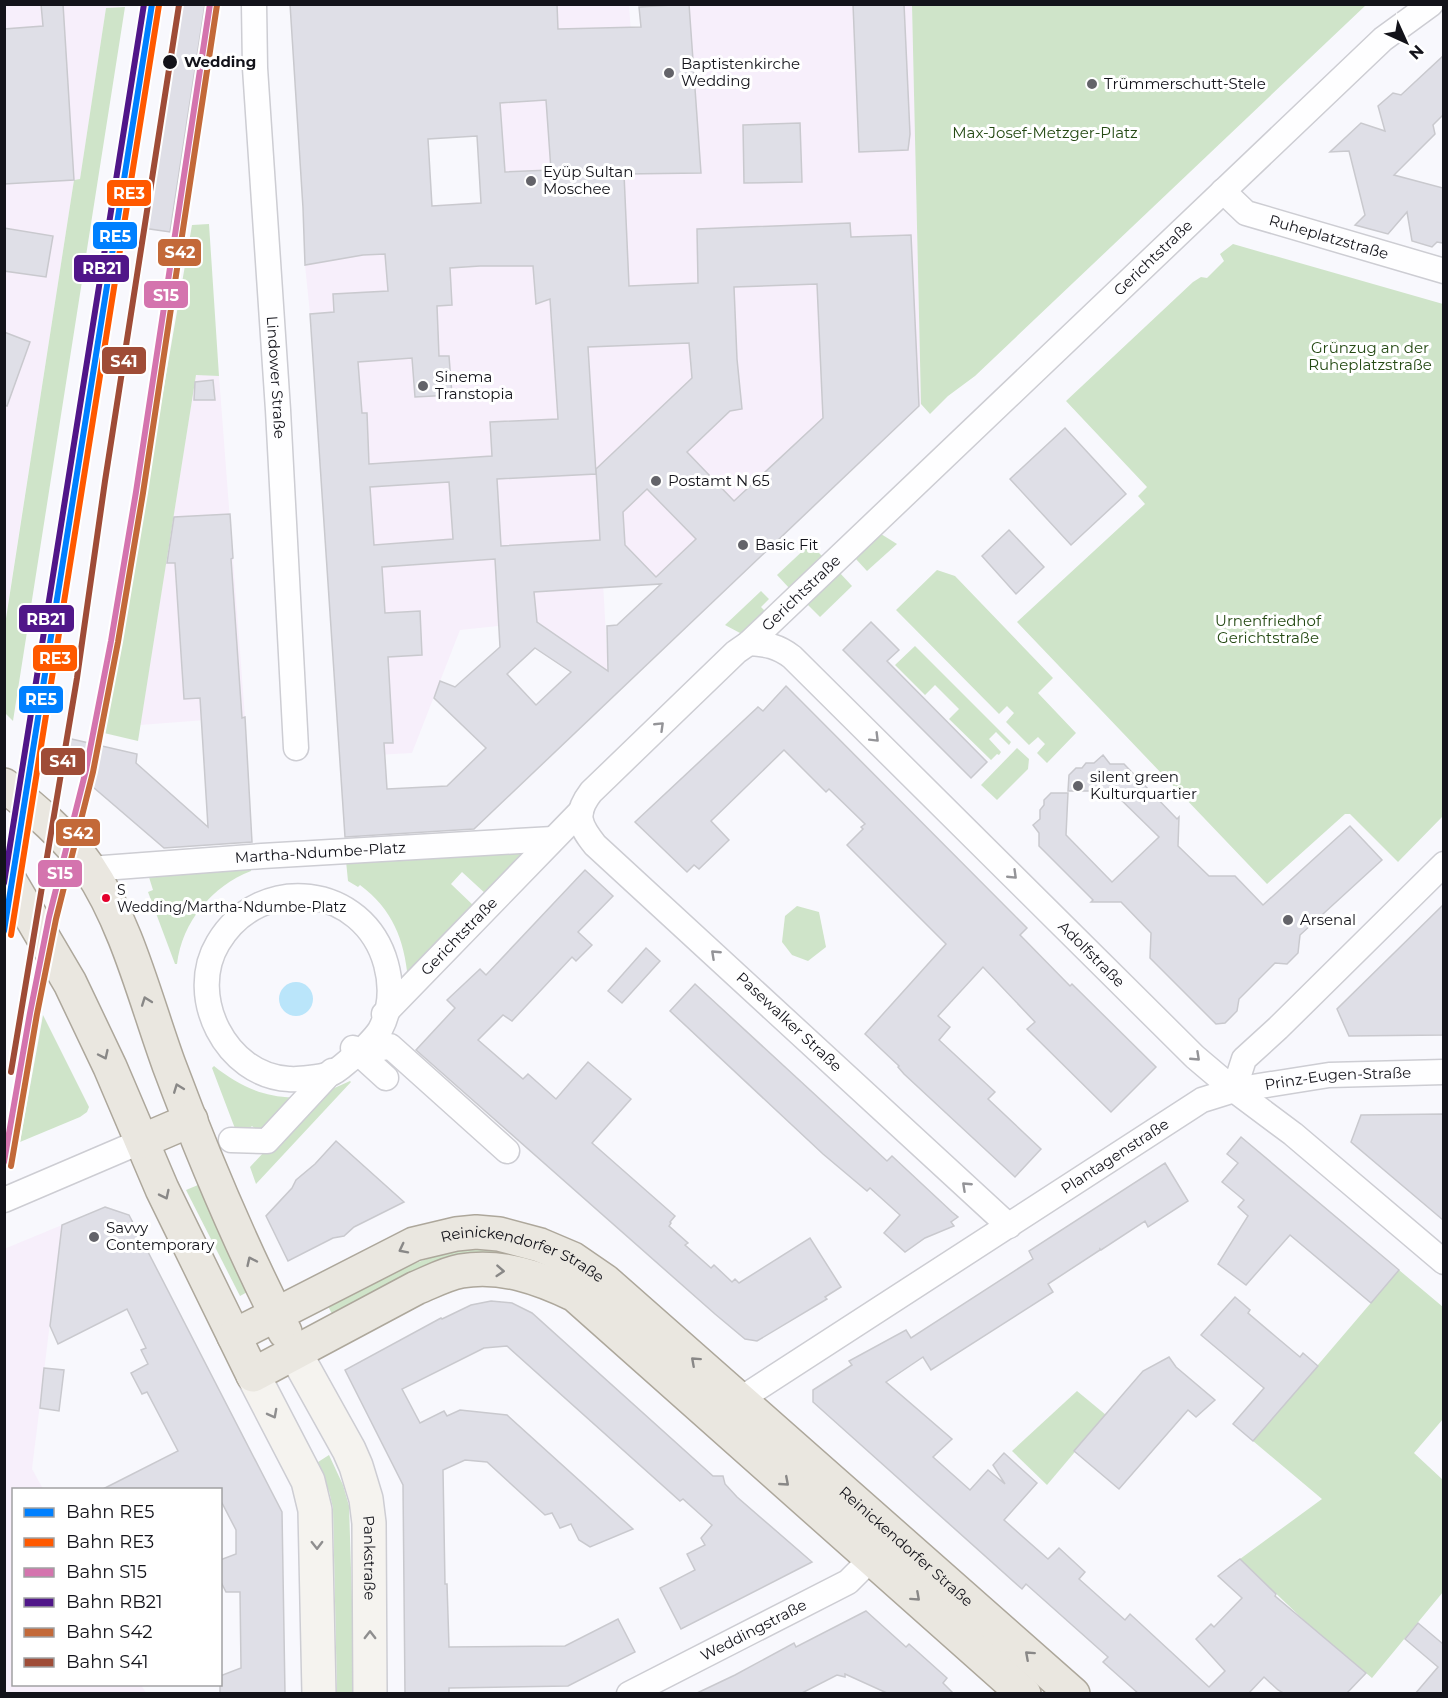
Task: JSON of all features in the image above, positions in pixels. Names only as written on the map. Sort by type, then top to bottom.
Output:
[{"type":"main road","points":[[4,785],[72,846],[90,869],[121,930],[215,1184],[295,1353]]},
{"type":"main road","points":[[4,871],[70,983],[162,1189],[308,1481],[315,1510],[319,1694]]},
{"type":"main road","points":[[142,1141],[191,1120]]},
{"type":"main road","name":"Reinickendorfer Straße","points":[[234,1336],[414,1244],[456,1233],[499,1234],[559,1252],[605,1281],[872,1558],[1024,1694]]},
{"type":"main road","name":"Reinickendorfer Straße","points":[[253,1374],[416,1288],[461,1271],[504,1270],[549,1283],[575,1295],[729,1411],[1073,1694]]},
{"type":"main road","name":"Pankstraße","points":[[295,1353],[356,1466],[366,1499],[369,1523],[370,1694]]},
{"type":"main road","points":[[293,1453],[338,1430]]},
{"type":"street","name":"Lindower Straße","points":[[254,4],[255,68],[278,410],[296,748]]},
{"type":"street","name":"Gerichtstraße","points":[[1383,39],[1406,4]]},
{"type":"street","name":"Gerichtstraße","points":[[386,1012],[581,812],[591,792],[736,652],[749,643],[1383,39],[1431,4]]},
{"type":"street","name":"Ruheplatzstraße","points":[[1223,191],[1246,213],[1443,271]]},
{"type":"street","name":"Adolfstraße","points":[[749,643],[770,644],[783,649],[792,657],[1196,1057],[1234,1090],[1293,1134],[1443,1262]]},
{"type":"street","name":"Pasewalker Straße","points":[[581,812],[583,830],[595,845],[1009,1226]]},
{"type":"street","name":"Martha-Ndumbe-Platz","points":[[90,869],[262,856],[553,839]]},
{"type":"street","points":[[1234,1090],[1244,1059],[1443,864]]},
{"type":"street","points":[[231,1140],[267,1141],[329,1074],[380,1031],[389,1004],[390,979],[382,947],[363,922],[335,903],[313,896],[282,897],[257,905],[234,921],[217,944],[208,968],[207,1000],[217,1031],[238,1058],[261,1072],[289,1079],[329,1074]]},
{"type":"street","points":[[356,1051],[390,1046],[507,1150]]},
{"type":"street","points":[[356,1051],[386,1078]]},
{"type":"street","name":"Prinz-Eugen-Straße","points":[[1234,1090],[1329,1075],[1443,1072]]},
{"type":"street","name":"Plantagenstraße","points":[[729,1411],[1202,1100],[1234,1090]]},
{"type":"street","points":[[4,1200],[142,1141]]},
{"type":"street","name":"Weddingstraße","points":[[629,1694],[848,1582],[872,1558]]},
{"type":"shaded area","points":[[4,5],[120,5],[106,8],[80,179],[74,180],[7,610],[4,609]]},
{"type":"shaded area","points":[[290,5],[629,5],[641,174],[701,172],[689,5],[912,5],[921,404],[695,618],[625,545],[601,547],[608,671],[537,622],[460,630],[412,753],[340,757],[305,265],[304,214],[481,202],[473,80]]},
{"type":"shaded area","points":[[196,374],[219,376],[245,717],[140,725]]},
{"type":"shaded area","points":[[62,1225],[32,1469],[42,1488],[12,1488],[12,1686],[142,1686],[146,1693],[5,1693],[4,1249]]},
{"type":"green space","name":"Max-Josef-Metzger-Platz","points":[[912,4],[1366,5],[975,376],[948,396],[930,414],[921,404]]},
{"type":"green space","points":[[125,7],[13,721],[5,713],[5,625],[74,180],[80,179],[106,8]]},
{"type":"green space","points":[[209,224],[219,376],[196,375],[138,741],[104,733],[192,225]]},
{"type":"green space","name":"Urnenfriedhof Gerichtstraße","points":[[1233,244],[1443,304],[1443,816],[1398,862],[1350,814],[1345,814],[1267,884],[1017,622],[1145,504],[1138,496],[1147,487],[1066,401],[1193,282],[1201,277],[1207,278],[1224,261],[1220,254]]},
{"type":"green space","points":[[881,534],[897,544],[867,571],[855,558]]},
{"type":"green space","points":[[810,544],[824,558],[791,590],[777,575]]},
{"type":"green space","points":[[937,570],[955,576],[1053,678],[1038,693],[1076,733],[1047,763],[1037,753],[1045,744],[1038,737],[1029,745],[1006,722],[1014,713],[1007,706],[999,714],[896,610]]},
{"type":"green space","points":[[839,572],[852,586],[820,617],[807,604]]},
{"type":"green space","points":[[761,591],[769,599],[761,607],[767,613],[749,630],[740,633],[725,625]]},
{"type":"green space","points":[[915,646],[1011,742],[1009,745],[996,732],[989,739],[1001,752],[999,755],[997,754],[991,760],[949,719],[959,709],[935,685],[925,695],[895,665]]},
{"type":"green space","points":[[1017,748],[1029,759],[1028,769],[997,800],[981,785]]},
{"type":"green space","points":[[518,851],[525,856],[487,895],[462,872],[451,884],[475,907],[408,979],[400,938],[389,915],[360,885],[358,887],[348,881],[346,861]]},
{"type":"green space","points":[[251,868],[251,871],[224,886],[201,907],[185,934],[177,964],[175,964],[148,892],[153,890],[148,874]]},
{"type":"green space","points":[[797,906],[819,912],[826,947],[808,961],[792,955],[782,942],[785,916]]},
{"type":"green space","points":[[43,1015],[89,1107],[87,1112],[80,1117],[20,1142]]},
{"type":"green space","points":[[214,1066],[233,1080],[253,1090],[275,1096],[299,1097],[263,1136],[252,1126],[239,1139],[212,1068]]},
{"type":"green space","points":[[350,1081],[256,1184],[250,1167],[320,1092]]},
{"type":"green space","points":[[198,1185],[249,1291],[240,1296],[186,1190]]},
{"type":"green space","points":[[486,1248],[542,1256],[538,1266],[333,1316],[328,1306],[423,1260],[464,1250]]},
{"type":"green space","points":[[1399,1270],[1443,1307],[1443,1419],[1414,1453],[1443,1480],[1443,1592],[1372,1678],[1311,1627],[1240,1559],[1322,1499],[1253,1441]]},
{"type":"green space","points":[[1077,1391],[1106,1415],[1047,1485],[1012,1451]]},
{"type":"green space","points":[[329,1455],[343,1485],[349,1506],[355,1693],[337,1693],[333,1508],[329,1491],[315,1464]]},
{"type":"water","points":[[296,982],[308,987],[313,999],[308,1011],[296,1016],[284,1011],[279,999],[284,987]]},
{"type":"building","points":[[41,4],[63,4],[74,180],[4,184],[4,29],[43,26]]},
{"type":"building","points":[[178,4],[205,4],[170,232],[143,228]]},
{"type":"building","points":[[290,4],[557,4],[558,29],[641,27],[639,7],[689,4],[701,173],[624,174],[629,286],[698,283],[697,229],[850,223],[851,237],[911,235],[919,406],[474,829],[345,837],[310,314],[334,312],[333,294],[388,291],[385,254],[363,255],[305,265]],"holes":[[[546,100],[551,170],[505,172],[500,103]],[[477,136],[481,203],[432,206],[428,139]],[[533,266],[536,304],[550,299],[558,419],[490,422],[492,456],[369,464],[367,413],[362,413],[358,362],[412,358],[415,397],[452,395],[449,356],[439,356],[437,306],[452,305],[450,268]],[[817,284],[823,418],[734,501],[687,452],[730,411],[742,409],[734,287]],[[689,343],[692,378],[596,469],[600,540],[501,546],[497,479],[596,474],[588,347]],[[449,482],[453,539],[374,545],[370,487]],[[647,489],[696,539],[656,577],[625,545],[623,512]],[[495,559],[500,647],[455,687],[440,681],[434,698],[486,748],[447,786],[387,789],[384,743],[393,743],[388,657],[422,655],[420,611],[385,613],[382,567]],[[661,584],[617,625],[607,626],[608,671],[537,622],[534,592]],[[535,648],[571,672],[536,705],[507,674]]]},
{"type":"building","points":[[853,4],[904,4],[910,134],[908,150],[859,152]]},
{"type":"building","points":[[1443,56],[1443,115],[1433,125],[1435,134],[1394,175],[1443,188],[1443,243],[1437,242],[1432,247],[1412,241],[1407,212],[1388,234],[1355,225],[1365,215],[1349,151],[1330,152],[1361,123],[1385,131],[1378,106],[1393,93],[1401,95]]},
{"type":"building","points":[[800,123],[802,182],[744,183],[743,125]]},
{"type":"building","points":[[4,228],[53,236],[46,277],[4,271]]},
{"type":"building","points":[[4,332],[30,342],[7,406],[4,405]]},
{"type":"building","points":[[213,380],[215,400],[194,400],[195,382]]},
{"type":"building","points":[[1065,428],[1126,494],[1071,545],[1010,479]]},
{"type":"building","points":[[230,514],[233,558],[231,559],[242,718],[245,717],[252,842],[164,848],[93,787],[97,770],[62,765],[67,738],[137,754],[136,763],[208,827],[200,698],[184,699],[175,563],[167,563],[174,517]]},
{"type":"building","points":[[1009,530],[1044,567],[1016,594],[982,556]]},
{"type":"building","points":[[871,622],[899,650],[887,661],[987,762],[971,778],[843,650]]},
{"type":"building","points":[[786,686],[1027,928],[1020,935],[1156,1067],[1111,1112],[1027,1029],[1035,1022],[983,967],[938,1016],[950,1027],[939,1040],[995,1092],[988,1099],[1041,1149],[1015,1177],[904,1074],[899,1066],[865,1034],[946,944],[847,845],[865,824],[829,789],[826,792],[784,750],[711,821],[729,840],[699,869],[694,865],[687,872],[635,822],[758,707],[763,711]]},
{"type":"building","points":[[1103,755],[1110,764],[1124,764],[1177,819],[1179,817],[1178,846],[1209,876],[1235,876],[1263,905],[1350,826],[1382,860],[1300,935],[1298,953],[1287,964],[1275,963],[1239,999],[1237,1011],[1225,1023],[1216,1024],[1150,958],[1151,933],[1121,902],[1091,902],[1093,900],[1039,846],[1039,833],[1033,825],[1040,819],[1040,810],[1044,805],[1044,800],[1051,793],[1068,793],[1066,835],[1112,882],[1159,837],[1112,791],[1068,791],[1069,775],[1076,768],[1082,768],[1086,763],[1094,763]]},
{"type":"building","points":[[585,870],[613,896],[578,932],[592,945],[576,961],[572,957],[512,1021],[503,1015],[478,1040],[523,1079],[528,1074],[556,1099],[588,1062],[631,1099],[592,1143],[675,1216],[669,1226],[688,1243],[685,1245],[711,1268],[714,1265],[732,1282],[735,1279],[739,1283],[810,1238],[841,1287],[825,1297],[827,1299],[757,1341],[745,1339],[715,1314],[416,1050],[455,1008],[447,1000],[480,969],[486,975]]},
{"type":"building","points":[[1443,905],[1443,1035],[1349,1036],[1337,1009]]},
{"type":"building","points":[[646,948],[660,961],[622,1003],[608,991]]},
{"type":"building","points":[[695,984],[887,1161],[892,1156],[958,1217],[951,1222],[954,1226],[925,1238],[905,1252],[884,1233],[900,1215],[870,1188],[867,1191],[823,1154],[670,1011]]},
{"type":"building","points":[[1443,1114],[1443,1220],[1351,1142],[1361,1115]]},
{"type":"building","points":[[1241,1137],[1399,1270],[1371,1303],[1290,1235],[1246,1285],[1218,1264],[1248,1216],[1238,1207],[1244,1200],[1222,1182],[1238,1163],[1227,1154]]},
{"type":"building","points":[[336,1141],[404,1202],[354,1227],[344,1236],[333,1238],[288,1261],[266,1216],[292,1188],[296,1180],[315,1164]]},
{"type":"building","points":[[1165,1163],[1188,1201],[1148,1227],[1145,1221],[1100,1249],[1048,1284],[1053,1292],[931,1370],[923,1357],[886,1382],[952,1439],[933,1457],[970,1490],[988,1470],[1005,1484],[993,1465],[1004,1453],[1037,1483],[1004,1520],[1048,1559],[1059,1548],[1085,1572],[1079,1579],[1125,1620],[1130,1614],[1209,1687],[1225,1671],[1196,1639],[1211,1624],[1214,1627],[1242,1598],[1218,1576],[1240,1559],[1276,1594],[1275,1596],[1366,1673],[1346,1694],[1285,1694],[1264,1677],[1248,1694],[1139,1694],[1103,1662],[1108,1657],[1026,1584],[1022,1589],[813,1402],[813,1390],[852,1365],[849,1361],[906,1330],[911,1338],[1033,1259],[1029,1251]]},
{"type":"building","points":[[105,1207],[129,1215],[282,1512],[285,1694],[220,1694],[222,1675],[241,1668],[240,1592],[226,1592],[222,1584],[222,1559],[236,1554],[236,1530],[222,1503],[222,1488],[105,1488],[178,1451],[147,1392],[142,1394],[131,1373],[148,1364],[141,1350],[146,1348],[127,1309],[58,1344],[50,1326],[62,1225]]},
{"type":"building","points":[[1235,1297],[1250,1310],[1248,1313],[1300,1357],[1303,1353],[1318,1366],[1253,1441],[1233,1424],[1264,1388],[1201,1335]]},
{"type":"building","points":[[491,1301],[512,1303],[532,1313],[713,1476],[723,1476],[725,1484],[737,1497],[812,1562],[681,1629],[660,1588],[695,1570],[687,1554],[705,1545],[701,1538],[712,1525],[683,1499],[680,1501],[507,1346],[484,1348],[402,1389],[420,1423],[444,1411],[447,1416],[460,1410],[507,1415],[633,1529],[590,1547],[579,1540],[571,1524],[560,1528],[552,1513],[545,1515],[487,1462],[465,1460],[443,1470],[445,1584],[447,1584],[449,1647],[565,1646],[618,1619],[635,1652],[568,1686],[449,1688],[449,1694],[405,1694],[403,1485],[345,1370],[441,1318],[471,1305]]},
{"type":"building","points":[[1169,1357],[1176,1367],[1215,1400],[1196,1417],[1188,1410],[1119,1489],[1074,1451],[1143,1371]]},
{"type":"building","points":[[44,1368],[64,1370],[59,1411],[40,1408]]},
{"type":"building","points":[[866,1611],[906,1647],[909,1644],[947,1678],[943,1683],[954,1694],[889,1694],[845,1674],[845,1677],[837,1675],[800,1694],[695,1694],[794,1643],[796,1647]]},
{"type":"building","points":[[1418,1623],[1443,1644],[1443,1694],[1415,1694],[1438,1667],[1405,1639]]},
{"type":"rail line","name":"RB21","points":[[4,883],[144,4]]},
{"type":"rail line","name":"RE5","points":[[4,931],[152,4]]},
{"type":"rail line","name":"S15","points":[[4,1162],[49,917],[86,770],[111,641],[136,492],[210,4]]},
{"type":"rail line","name":"RE3","points":[[11,935],[159,5]]},
{"type":"rail line","name":"S41","points":[[11,1072],[77,678],[105,481],[179,5]]},
{"type":"rail line","name":"S42","points":[[11,1166],[56,919],[93,772],[118,642],[143,493],[217,5]]},
{"type":"place","name":"Wedding","points":[[170,62]]},
{"type":"place","name":"Baptistenkirche Wedding","points":[[669,73]]},
{"type":"place","name":"Trümmerschutt-Stele","points":[[1092,84]]},
{"type":"place","name":"Eyüp Sultan Moschee","points":[[531,181]]},
{"type":"place","name":"Sinema Transtopia","points":[[423,386]]},
{"type":"place","name":"Postamt N 65","points":[[656,481]]},
{"type":"place","name":"Basic Fit","points":[[743,545]]},
{"type":"place","name":"silent green Kulturquartier","points":[[1078,786]]},
{"type":"place","name":"S Wedding/Martha-Ndumbe-Platz","points":[[106,898]]},
{"type":"place","name":"Arsenal","points":[[1288,920]]},
{"type":"place","name":"Savvy Contemporary","points":[[94,1237]]},
{"type":"park label","name":"Grünzug an der Ruheplatzstraße","points":[[1370,356]]}]
